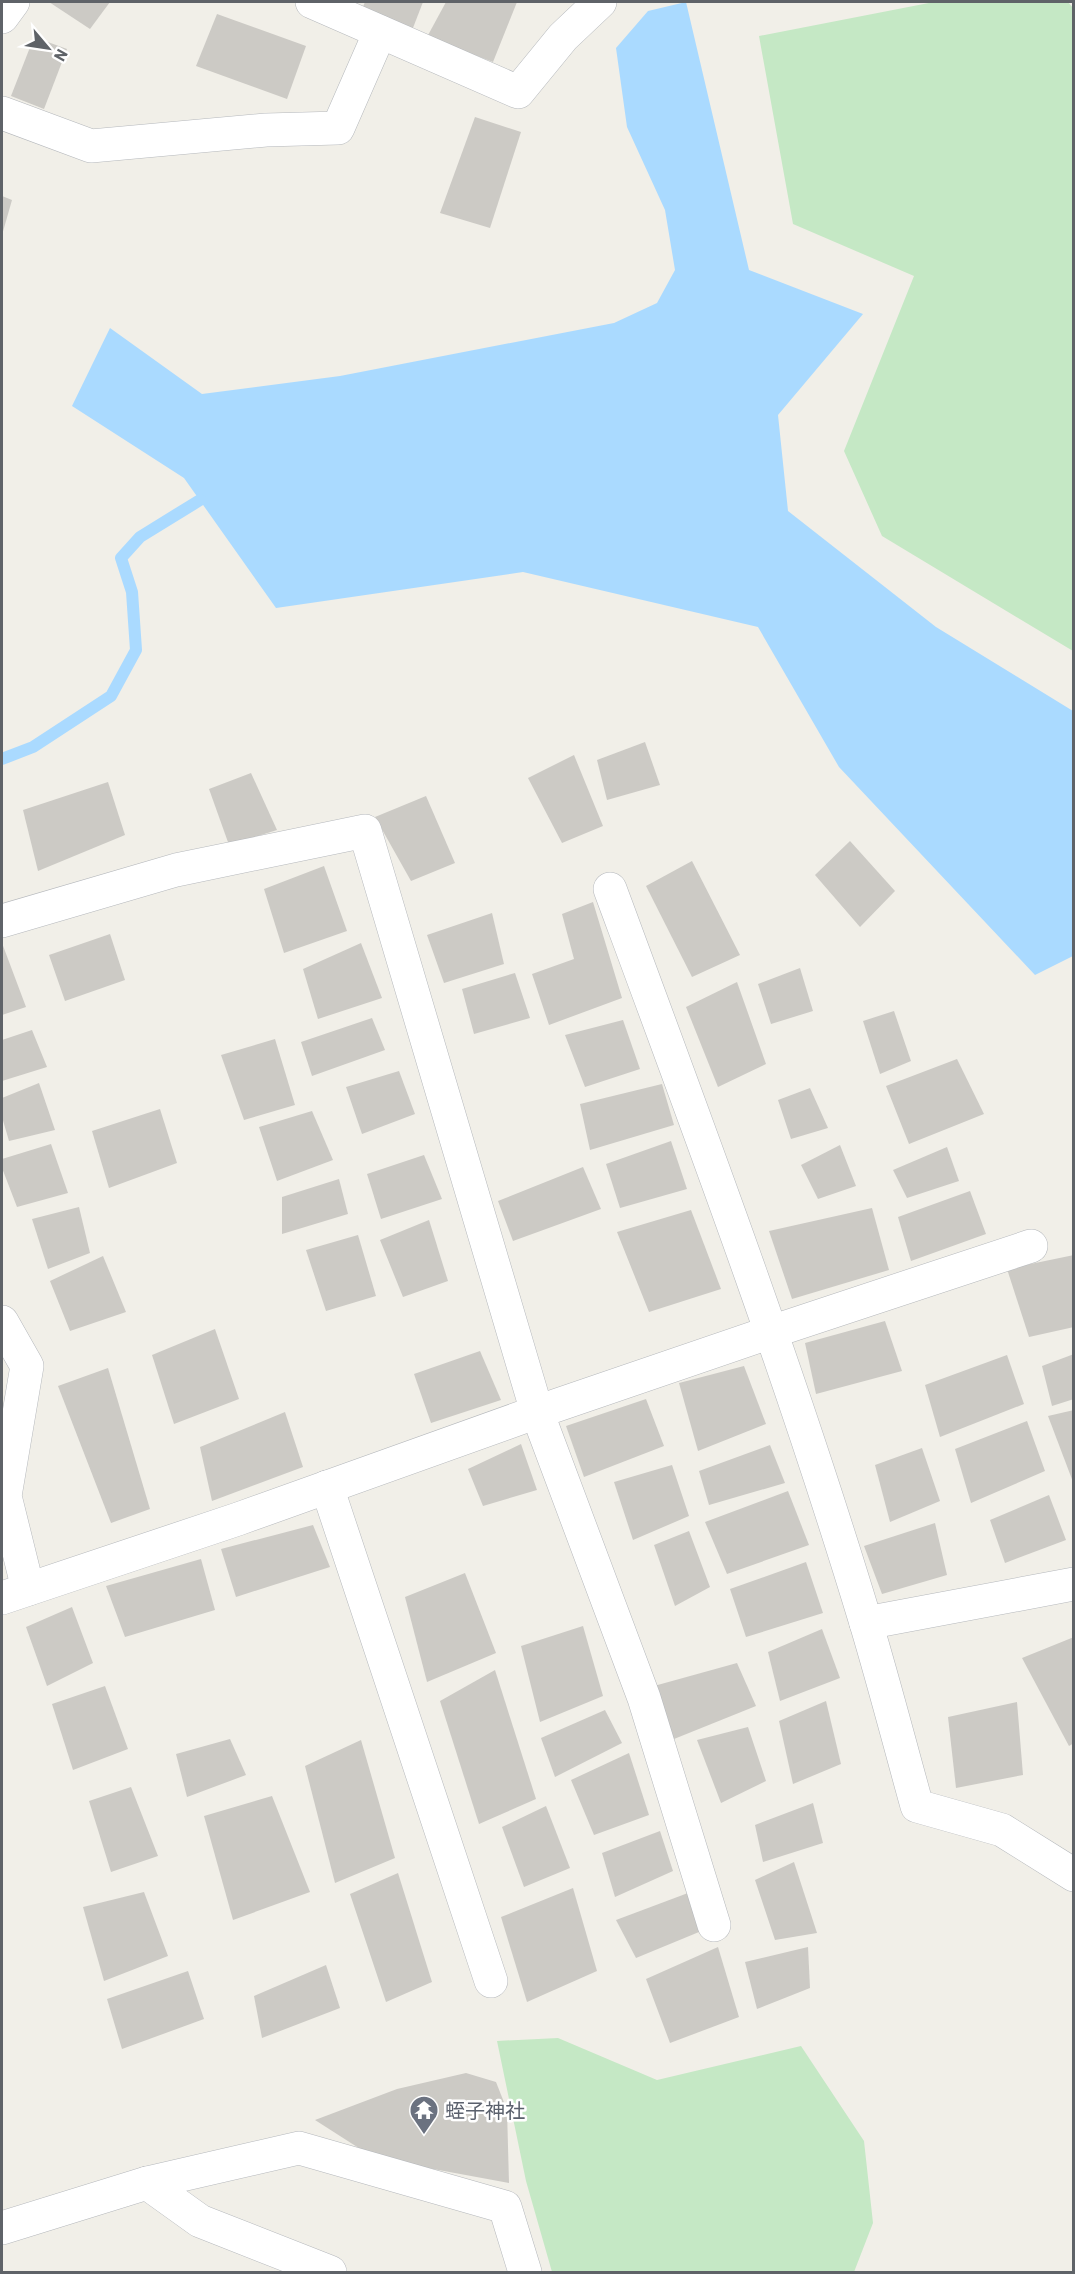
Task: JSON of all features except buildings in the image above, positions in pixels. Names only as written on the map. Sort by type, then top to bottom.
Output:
[{"type":"street","points":[[2,17],[13,2]]},
{"type":"street","points":[[312,2],[518,92],[563,37],[600,2]]},
{"type":"street","points":[[2,112],[91,146],[255,130],[338,128],[380,32]]},
{"type":"street","points":[[2,921],[176,870],[365,831],[537,1412],[644,1698],[714,1925]]},
{"type":"street","points":[[610,889],[734,1222],[771,1332],[866,1623],[917,1806],[1002,1830],[1074,1875]]},
{"type":"street","points":[[2,1322],[27,1366],[5,1496],[15,1593],[771,1332],[1031,1246]]},
{"type":"street","points":[[327,1487],[491,1981]]},
{"type":"street","points":[[866,1623],[1074,1584]]},
{"type":"street","points":[[2,2228],[147,2183],[299,2148],[505,2207],[525,2272]]},
{"type":"street","points":[[147,2183],[200,2221],[330,2272]]},
{"type":"green space","points":[[934,2],[1068,2],[1073,8],[1073,651],[882,536],[844,451],[914,276],[793,224],[759,36]]},
{"type":"green space","points":[[558,2038],[657,2080],[801,2046],[864,2141],[873,2223],[854,2272],[552,2272],[526,2181],[497,2041]]},
{"type":"water","points":[[686,2],[749,270],[863,314],[778,415],[788,511],[936,627],[1073,711],[1073,956],[1035,975],[839,767],[758,627],[523,572],[276,608],[184,478],[72,406],[110,328],[202,394],[340,376],[614,323],[657,303],[675,270],[665,210],[627,127],[616,48],[648,11]]},
{"type":"waterway","points":[[2,759],[33,747],[111,696],[136,650],[132,592],[121,558],[140,537],[200,500]]},
{"type":"place","name":"蛭子神社","points":[[424,2136]]}]
